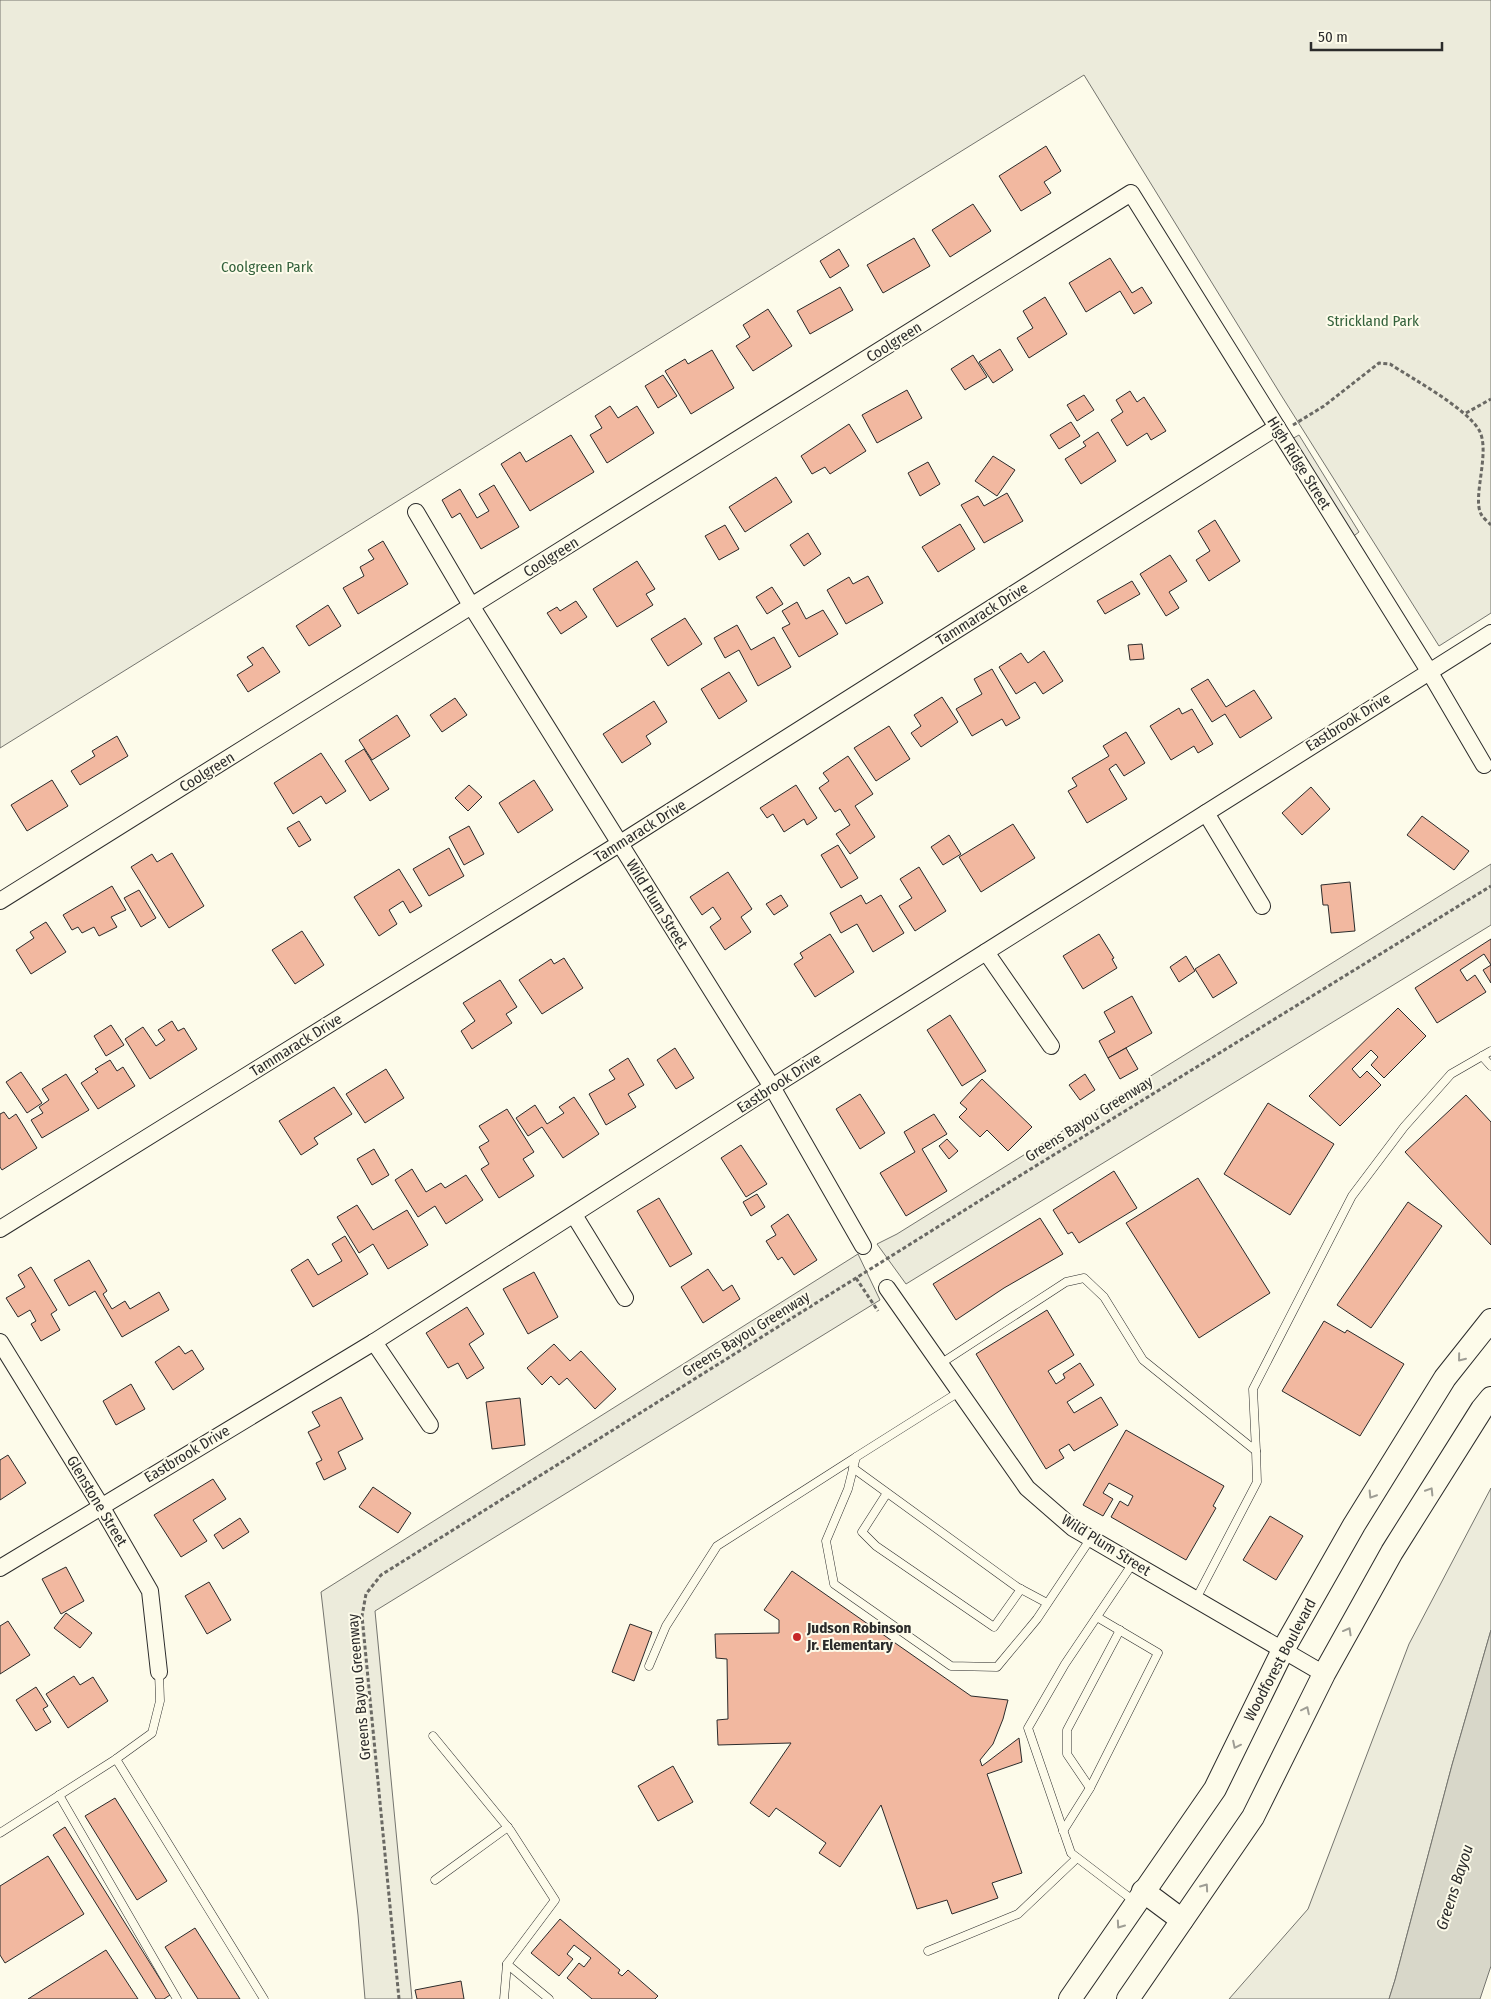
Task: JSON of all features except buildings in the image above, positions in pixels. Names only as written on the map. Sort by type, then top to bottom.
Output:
[{"type":"main road","name":"Woodforest Boulevard","points":[[1070,1999],[1215,1789],[1283,1650],[1354,1525],[1445,1378],[1491,1320]]},
{"type":"main road","points":[[1128,1999],[1253,1817],[1324,1674],[1392,1552],[1482,1409],[1491,1398]]},
{"type":"main road","points":[[1140,1897],[1182,1920]]},
{"type":"street","name":"High Ridge Street","points":[[1100,212],[1131,193],[1429,671],[1484,765]]},
{"type":"street","name":"Coolgreen","points":[[0,901],[1100,212]]},
{"type":"street","name":"Tammarack Drive","points":[[0,1229],[1279,430]]},
{"type":"street","name":"Wild Plum Street","points":[[416,512],[472,607],[772,1087],[863,1246]]},
{"type":"street","name":"Eastbrook Drive","points":[[0,1568],[374,1342],[772,1087],[1491,633]]},
{"type":"street","points":[[1206,813],[1262,906]]},
{"type":"street","points":[[986,952],[1051,1046]]},
{"type":"street","points":[[574,1215],[625,1298]]},
{"type":"street","name":"Wild Plum Street","points":[[887,1288],[1027,1488],[1073,1528],[1324,1674]]},
{"type":"street","name":"Glenstone Street","points":[[0,1342],[101,1506],[150,1591],[159,1672]]},
{"type":"street","points":[[374,1342],[430,1425]]},
{"type":"lane","points":[[1196,1599],[1257,1482],[1253,1389],[1352,1196],[1404,1127],[1451,1074],[1491,1051]]},
{"type":"lane","points":[[1482,1056],[1491,1066]]},
{"type":"lane","points":[[940,1364],[1066,1282],[1084,1278],[1104,1297],[1142,1360],[1256,1451]]},
{"type":"lane","points":[[649,1666],[666,1626],[717,1546],[959,1392]]},
{"type":"lane","points":[[856,1458],[848,1489],[826,1541],[834,1584],[951,1666],[997,1667],[1047,1603],[1091,1538]]},
{"type":"lane","points":[[853,1468],[1021,1589],[1047,1603]]},
{"type":"lane","points":[[887,1493],[862,1532],[876,1546],[994,1627],[1021,1589]]},
{"type":"lane","points":[[1133,1563],[1065,1664],[1028,1728],[1071,1853],[1140,1897]]},
{"type":"lane","points":[[1063,1831],[1090,1788],[1158,1653],[1097,1617]]},
{"type":"lane","points":[[1090,1788],[1067,1754],[1067,1730],[1120,1630]]},
{"type":"lane","points":[[0,1833],[116,1759],[152,1733],[160,1701],[159,1672]]},
{"type":"lane","points":[[433,1736],[508,1827],[555,1900],[507,1964],[504,1999]]},
{"type":"lane","points":[[116,1759],[264,1999]]},
{"type":"lane","points":[[59,1795],[177,1999]]},
{"type":"lane","points":[[435,1880],[508,1827]]},
{"type":"lane","points":[[928,1951],[1018,1914],[1077,1858]]},
{"type":"lane","points":[[507,1964],[549,1999]]},
{"type":"path","points":[[1279,430],[1324,406],[1379,363],[1390,364],[1466,413],[1480,431],[1482,462],[1479,495],[1480,513],[1491,525]]},
{"type":"path","points":[[1466,413],[1491,399]]},
{"type":"path","name":"Greens Bayou Greenway","points":[[399,1999],[362,1616],[366,1594],[382,1574],[875,1266],[1491,886]]},
{"type":"path","points":[[863,1246],[887,1288]]},
{"type":"path","points":[[856,1278],[878,1311]]},
{"type":"green space","name":"Coolgreen Park","points":[[0,0],[1491,0],[1491,613],[1439,646],[1281,395],[1084,75],[0,748]]},
{"type":"green space","points":[[1491,864],[1491,925],[906,1284],[877,1244],[897,1234]]},
{"type":"green space","points":[[858,1254],[880,1300],[375,1611],[412,1999],[365,1999],[358,1915],[321,1592]]},
{"type":"green space","points":[[1491,1488],[1491,1630],[1452,1765],[1389,1999],[1229,1999],[1308,1909],[1409,1644]]},
{"type":"shaded area","points":[[1299,435],[1359,532],[1351,538],[1290,440]]},
{"type":"water","name":"Greens Bayou","points":[[1491,1630],[1491,1966],[1480,1999],[1389,1999],[1452,1765]]},
{"type":"place","name":"Judson Robinson Jr. Elementary","points":[[797,1637]]},
{"type":"park label","name":"Strickland Park","points":[[1373,321]]}]
